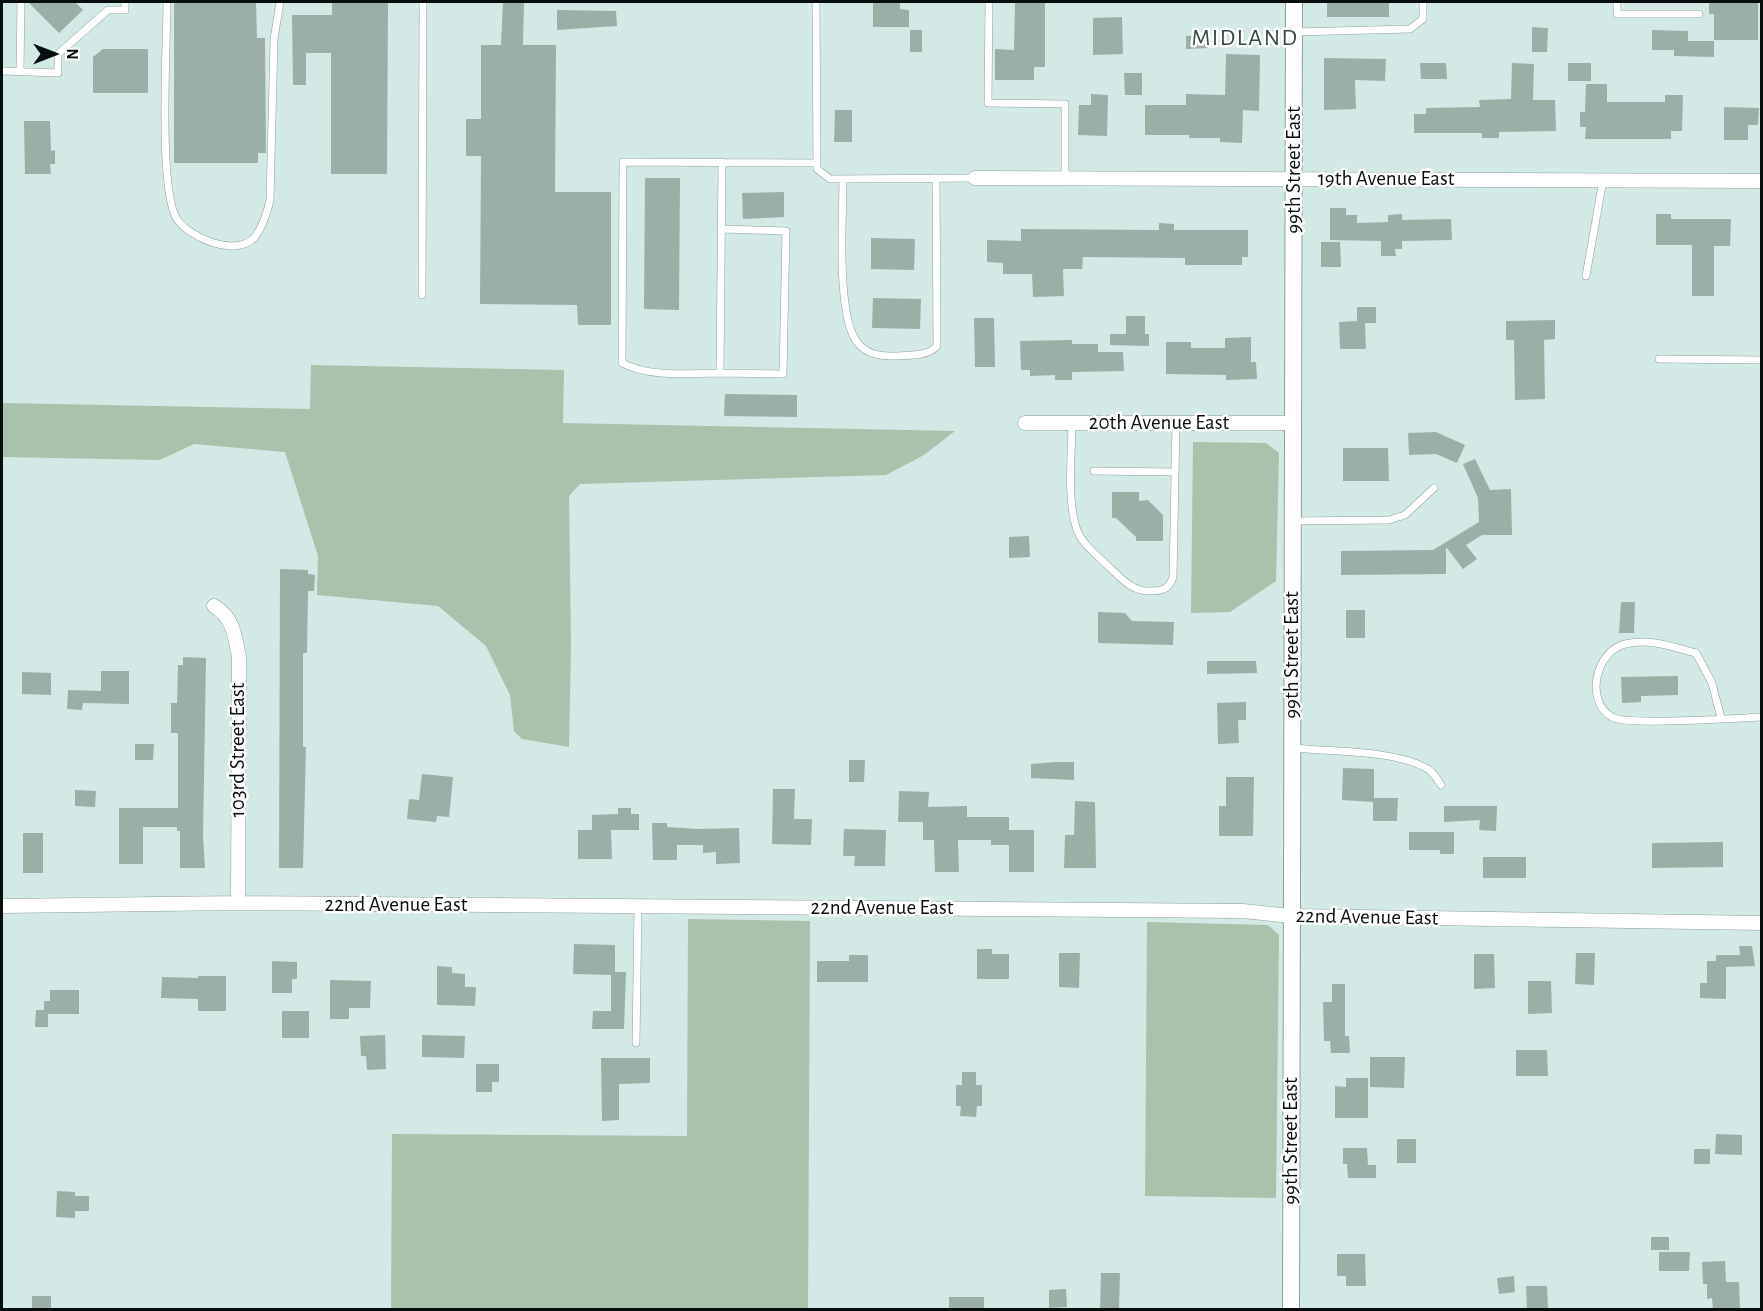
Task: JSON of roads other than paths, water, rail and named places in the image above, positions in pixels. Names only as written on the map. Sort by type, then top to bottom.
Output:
[{"type":"street","name":"99th Street East","points":[[1291,1310],[1294,2]]},
{"type":"street","name":"19th Avenue East","points":[[975,178],[1761,181]]},
{"type":"street","name":"20th Avenue East","points":[[1025,423],[1293,423]]},
{"type":"street","name":"103rd Street East","points":[[214,606],[226,615],[231,623],[239,657],[237,903]]},
{"type":"street","name":"22nd Avenue East","points":[[2,906],[237,903],[1243,911],[1291,916],[1761,923]]},
{"type":"lane","points":[[21,2],[21,72]]},
{"type":"lane","points":[[2,71],[57,73],[58,54],[108,10],[125,10],[125,2]]},
{"type":"lane","points":[[167,2],[166,184],[177,219],[198,236],[215,245],[237,245],[253,239],[265,219],[270,200],[274,39],[280,2]]},
{"type":"lane","points":[[422,295],[423,2]]},
{"type":"lane","points":[[816,2],[817,169],[830,179],[975,178]]},
{"type":"lane","points":[[989,2],[988,103],[1065,104],[1065,178]]},
{"type":"lane","points":[[1294,32],[1410,29],[1423,19],[1423,2]]},
{"type":"lane","points":[[1617,2],[1617,15],[1699,14]]},
{"type":"lane","points":[[722,229],[786,231],[783,375],[643,371],[622,363],[623,162],[817,162]]},
{"type":"lane","points":[[720,373],[722,162]]},
{"type":"lane","points":[[843,179],[844,305],[849,328],[865,350],[883,356],[928,353],[937,346],[936,178]]},
{"type":"lane","points":[[1586,276],[1603,180]]},
{"type":"lane","points":[[1659,359],[1761,360]]},
{"type":"lane","points":[[1072,423],[1072,505],[1076,528],[1086,546],[1122,580],[1140,590],[1163,591],[1170,586],[1176,423]]},
{"type":"lane","points":[[1094,471],[1175,472]]},
{"type":"lane","points":[[1292,521],[1398,518],[1434,488]]},
{"type":"lane","points":[[1721,718],[1712,683],[1696,653],[1656,642],[1624,644],[1608,652],[1598,672],[1596,690],[1602,707],[1612,718],[1634,723],[1761,717]]},
{"type":"lane","points":[[1291,748],[1358,752],[1412,762],[1429,769],[1441,785]]},
{"type":"lane","points":[[636,1042],[638,906]]},
{"type":"district","name":"MIDLAND","points":[[1245,38]]}]
